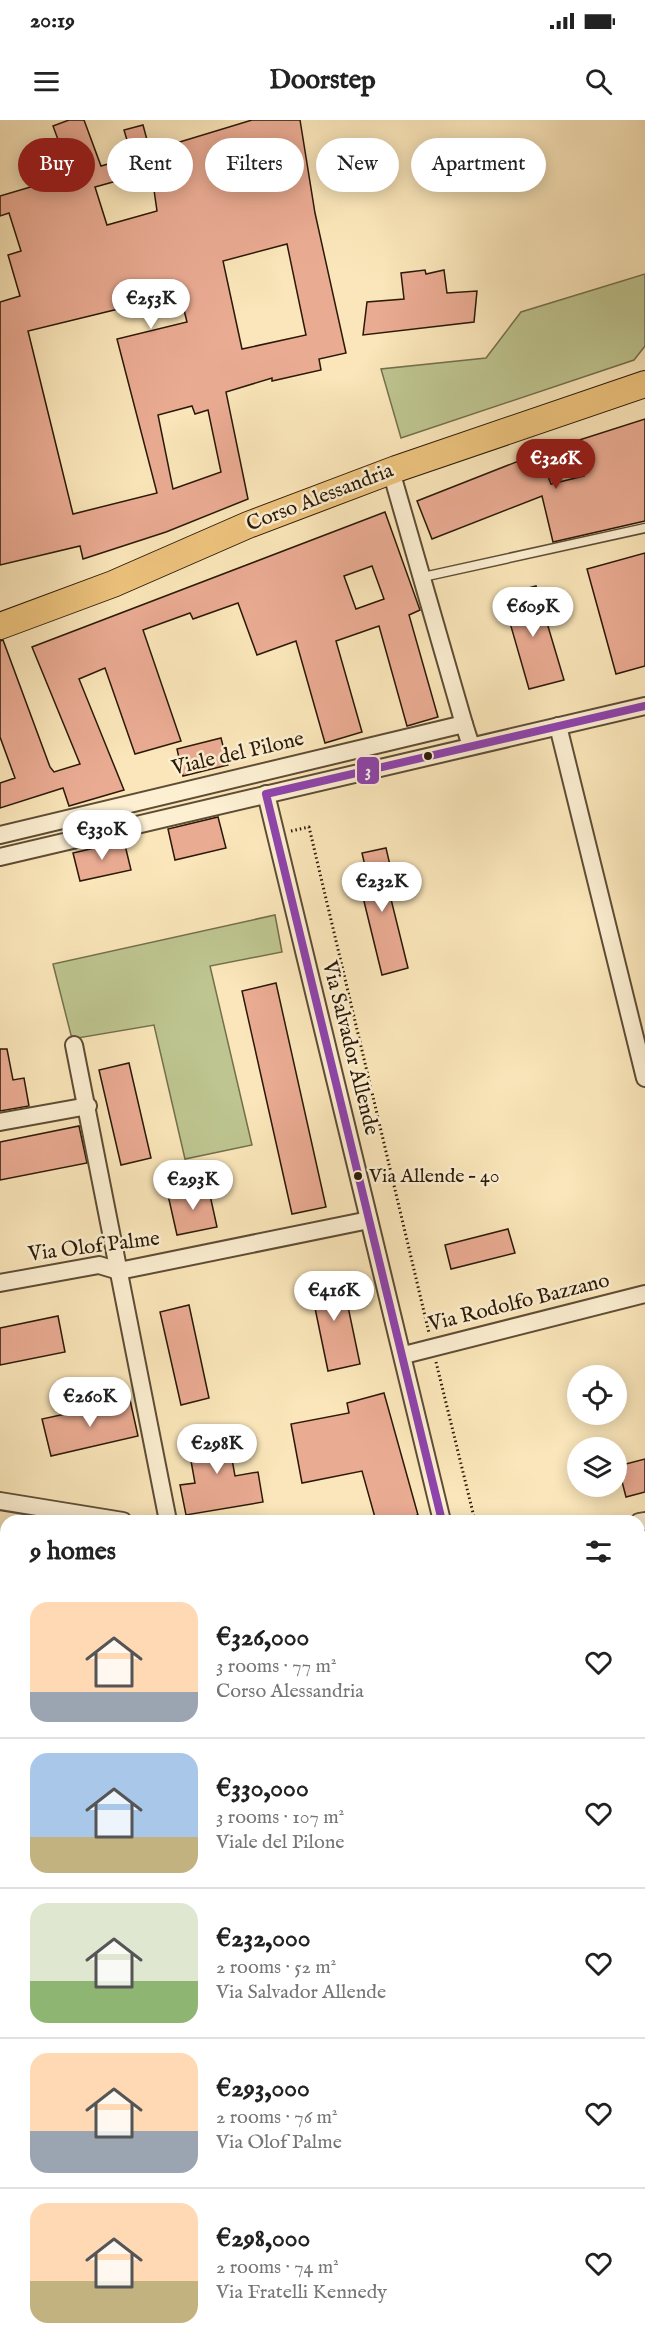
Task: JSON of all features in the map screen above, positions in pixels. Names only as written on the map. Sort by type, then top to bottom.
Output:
[{"type":"main road","name":"Corso Alessandria","points":[[0,626],[113,584],[249,525],[391,471],[645,384]]},
{"type":"street","points":[[391,471],[471,746]]},
{"type":"street","points":[[0,857],[645,705]]},
{"type":"street","name":"Viale del Pilone","points":[[0,834],[464,724]]},
{"type":"street","points":[[558,726],[645,1078]]},
{"type":"street","name":"Via Salvador Allende","points":[[266,794],[369,1221],[404,1355],[441,1515]]},
{"type":"street","points":[[74,1045],[88,1106],[167,1515]]},
{"type":"street","points":[[0,1122],[88,1106]]},
{"type":"street","name":"Via Olof Palme","points":[[0,1282],[99,1264],[119,1271],[369,1221]]},
{"type":"street","name":"Via Rodolfo Bazzano","points":[[404,1355],[645,1294]]},
{"type":"street","points":[[0,1501],[86,1515]]},
{"type":"lane","points":[[423,578],[645,528]]},
{"type":"path","points":[[276,834],[309,827],[474,1515]]},
{"type":"green space","points":[[645,274],[645,346],[634,360],[401,438],[381,369],[486,358],[521,312]]},
{"type":"green space","points":[[275,915],[282,952],[210,966],[252,1145],[185,1159],[154,1025],[72,1039],[53,964]]},
{"type":"building","points":[[69,120],[84,120],[91,138],[57,138],[53,126]]},
{"type":"building","points":[[252,120],[300,120],[303,138],[205,138],[205,192],[304,192],[304,145],[315,213],[346,353],[319,359],[321,370],[272,381],[272,378],[226,392],[248,499],[166,532],[83,559],[80,546],[0,565],[0,302],[20,296],[8,255],[21,251],[9,213],[0,216],[0,196],[18,191],[95,192],[95,187],[107,225],[157,211],[154,192],[193,192],[193,138]],"holes":[[[287,244],[306,335],[242,349],[223,261]],[[180,294],[187,322],[117,339],[157,493],[73,514],[28,331]],[[192,406],[195,414],[208,410],[221,472],[173,489],[158,415]]]},
{"type":"building","points":[[143,125],[146,138],[126,138],[124,130]]},
{"type":"building","points":[[95,150],[101,166],[107,164],[107,184],[95,187]]},
{"type":"building","points":[[425,270],[426,274],[444,270],[447,293],[477,291],[474,322],[363,335],[367,302],[404,299],[401,273]]},
{"type":"building","points":[[645,419],[645,521],[553,542],[542,496],[432,539],[417,501],[539,453],[551,484],[584,476],[573,442]]},
{"type":"building","points":[[385,512],[420,610],[409,615],[438,717],[407,726],[379,626],[336,641],[362,732],[325,743],[296,641],[257,655],[238,603],[193,619],[190,613],[143,630],[181,741],[135,754],[105,668],[79,679],[124,790],[69,806],[63,788],[0,808],[0,783],[15,778],[0,737],[0,641],[3,640],[50,767],[54,772],[80,764],[32,647]],"holes":[[[372,566],[384,599],[356,609],[344,576]]]},
{"type":"building","points":[[645,553],[645,666],[616,674],[587,569]]},
{"type":"building","points":[[536,586],[564,680],[529,689],[502,595]]},
{"type":"building","points":[[221,738],[228,765],[183,776],[177,749]]},
{"type":"building","points":[[218,817],[226,848],[175,860],[168,829]]},
{"type":"building","points":[[124,841],[131,870],[80,881],[73,853]]},
{"type":"building","points":[[386,848],[393,878],[386,879],[408,968],[382,975],[360,885],[369,883],[362,853]]},
{"type":"building","points":[[276,983],[326,1207],[292,1214],[242,991]]},
{"type":"building","points":[[0,1049],[7,1049],[13,1080],[24,1078],[29,1106],[0,1111]]},
{"type":"building","points":[[129,1063],[151,1158],[121,1165],[99,1070]]},
{"type":"building","points":[[79,1126],[87,1163],[0,1180],[0,1142]]},
{"type":"building","points":[[208,1186],[217,1227],[177,1235],[168,1195]]},
{"type":"building","points":[[508,1229],[515,1253],[451,1269],[445,1245]]},
{"type":"building","points":[[341,1273],[360,1364],[328,1371],[309,1279]]},
{"type":"building","points":[[189,1305],[209,1398],[181,1405],[160,1312]]},
{"type":"building","points":[[58,1316],[65,1352],[0,1365],[0,1328]]},
{"type":"building","points":[[384,1393],[418,1515],[374,1515],[362,1471],[302,1483],[291,1424],[349,1413],[347,1403]]},
{"type":"building","points":[[130,1400],[138,1436],[51,1456],[42,1419]]},
{"type":"building","points":[[226,1426],[235,1476],[258,1472],[263,1502],[186,1515],[180,1485],[195,1483],[186,1433]]},
{"type":"building","points":[[645,1459],[645,1492],[627,1497],[627,1464]]},
{"type":"transit line","name":"3","points":[[441,1515],[266,794],[645,706]]},
{"type":"place","name":"Via Allende – 40","points":[[358,1176]]}]
